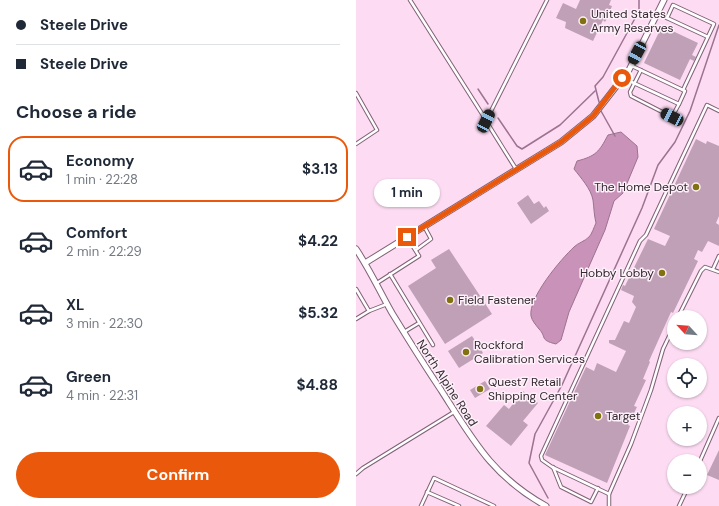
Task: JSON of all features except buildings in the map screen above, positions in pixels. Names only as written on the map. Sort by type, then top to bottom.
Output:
[{"type":"street","points":[[365,263],[561,142],[593,116],[631,65],[664,0]]},
{"type":"street","name":"North Alpine Road","points":[[356,250],[377,283],[387,304],[404,332],[454,412],[487,460],[508,480],[546,506]]},
{"type":"lane","points":[[410,0],[516,169]]},
{"type":"lane","points":[[486,121],[547,0]]},
{"type":"lane","points":[[640,70],[630,92],[631,96],[672,117],[714,24],[673,5],[667,18]]},
{"type":"lane","points":[[658,13],[708,37]]},
{"type":"lane","points":[[631,65],[683,90]]},
{"type":"lane","points":[[622,78],[679,104]]},
{"type":"lane","points":[[356,94],[378,130],[356,144]]},
{"type":"lane","points":[[609,494],[552,467],[542,460],[542,452],[640,241],[646,235],[707,105],[719,111]]},
{"type":"lane","points":[[416,250],[431,239],[424,226]]},
{"type":"lane","points":[[377,283],[419,256],[407,237]]},
{"type":"lane","points":[[713,269],[719,256]]},
{"type":"lane","points":[[682,310],[701,271],[705,267],[719,272]]},
{"type":"lane","points":[[390,274],[432,345]]},
{"type":"lane","points":[[356,289],[369,311]]},
{"type":"lane","points":[[356,318],[387,304]]},
{"type":"lane","points":[[404,332],[419,323]]},
{"type":"lane","points":[[609,506],[609,494],[631,444],[667,341]]},
{"type":"lane","points":[[356,474],[362,468],[454,412]]},
{"type":"lane","points":[[703,454],[719,418]]},
{"type":"lane","points":[[552,467],[560,487],[591,502],[598,488]]},
{"type":"lane","points":[[421,506],[434,478],[494,506]]},
{"type":"lane","points":[[427,492],[459,506]]},
{"type":"lane","points":[[679,506],[685,494]]},
{"type":"shaded area","points":[[621,132],[637,146],[638,157],[623,193],[614,201],[605,230],[569,312],[561,340],[556,344],[551,343],[545,340],[534,323],[531,316],[531,308],[546,279],[561,260],[577,244],[589,237],[596,223],[592,196],[574,169],[577,161],[593,155],[602,146],[608,135]]},
{"type":"waterway","points":[[599,102],[595,86],[603,77],[639,11],[639,0]]},
{"type":"waterway","points":[[548,498],[529,463],[535,434],[562,385],[642,208],[658,165],[675,142],[690,111],[719,25]]},
{"type":"waterway","points":[[478,89],[488,104]]},
{"type":"waterway","points":[[498,118],[517,146],[522,149],[560,125],[595,91]]},
{"type":"waterway","points":[[601,111],[615,136]]},
{"type":"place","name":"United States Army Reserves","points":[[583,21]]},
{"type":"place","name":"The Home Depot","points":[[696,187]]},
{"type":"place","name":"Hobby Lobby","points":[[662,273]]},
{"type":"place","name":"Field Fastener","points":[[450,300]]},
{"type":"place","name":"Rockford Calibration Services","points":[[466,352]]},
{"type":"place","name":"Quest7 Retail Shipping Center","points":[[480,389]]},
{"type":"place","name":"Target","points":[[598,416]]},
{"type":"route","points":[[407,237],[561,142],[593,116],[622,78]]}]
